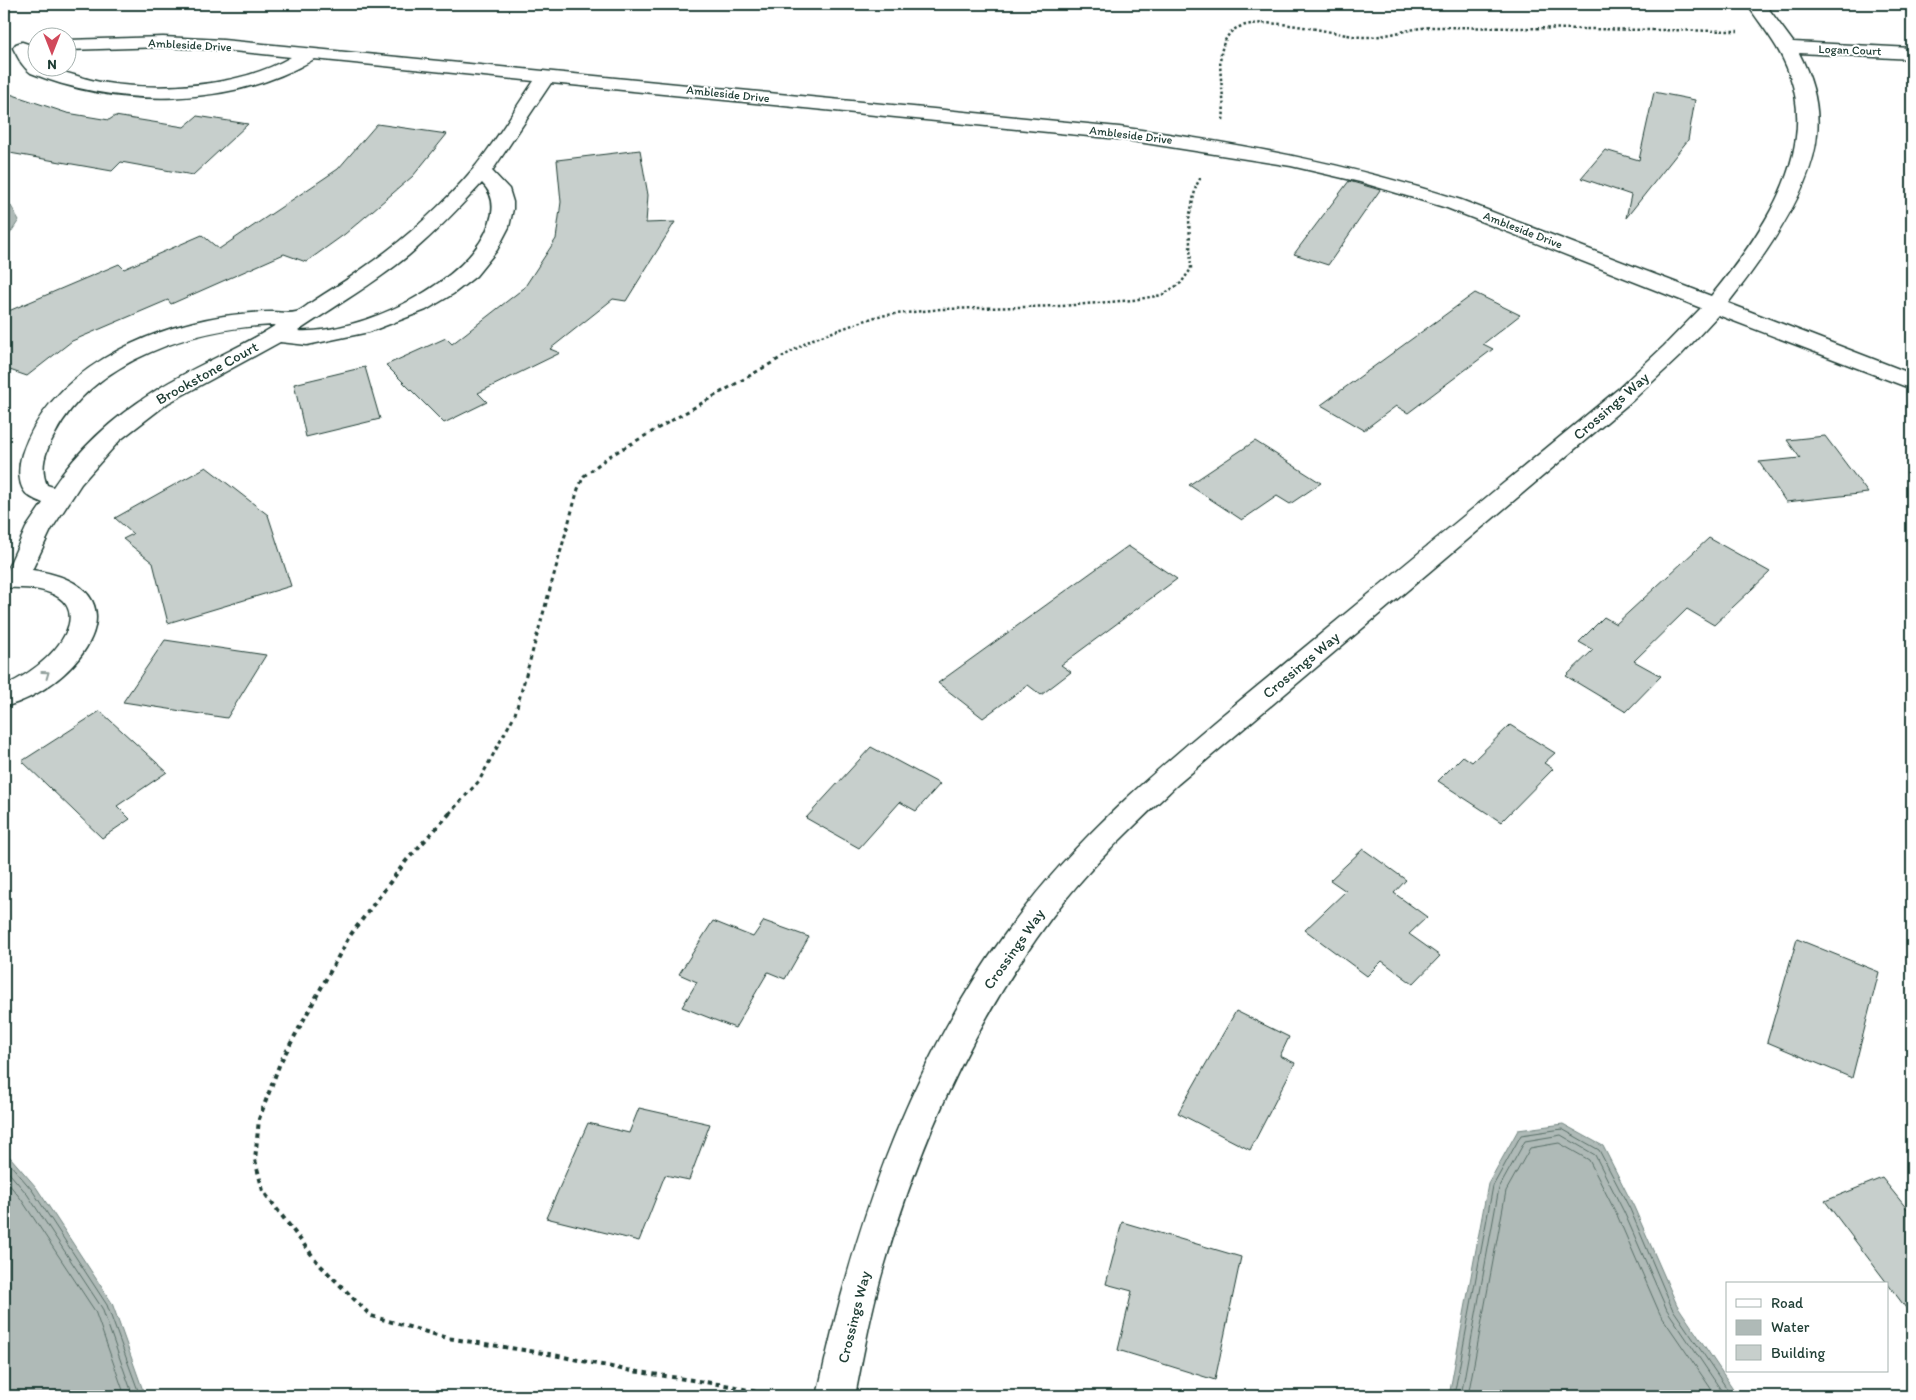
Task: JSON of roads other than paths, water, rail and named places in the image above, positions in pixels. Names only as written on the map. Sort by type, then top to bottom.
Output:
[{"type":"street","name":"Crossings Way","points":[[836,1396],[847,1335],[877,1226],[914,1128],[956,1040],[998,969],[1054,892],[1109,830],[1168,776],[1625,395],[1683,341],[1716,305],[1765,240],[1794,183],[1804,152],[1808,126],[1806,98],[1799,73],[1777,30],[1756,4]]},
{"type":"street","name":"Ambleside Drive","points":[[78,45],[163,42],[312,53],[1120,133],[1213,146],[1316,165],[1397,185],[1446,201],[1912,382]]},
{"type":"street","points":[[4,51],[28,48]]},
{"type":"street","name":"Logan Court","points":[[1787,48],[1850,49],[1912,54]]},
{"type":"street","points":[[61,78],[79,84],[126,91],[166,92],[208,88],[250,80],[278,71],[312,53]]},
{"type":"street","name":"Brookstone Court","points":[[10,578],[57,499],[72,478],[112,435],[160,398],[301,319],[401,251],[436,220],[481,172],[546,77]]},
{"type":"street","name":"Brookstone Court","points":[[276,334],[305,338],[339,332],[377,321],[415,307],[443,290],[466,272],[486,252],[502,218],[504,200],[496,183],[481,172]]},
{"type":"street","name":"Brookstone Court","points":[[57,499],[36,490],[30,472],[35,451],[44,430],[58,407],[79,386],[136,351],[198,328],[233,321],[269,317],[301,319]]},
{"type":"street","name":"Brookstone Court","points":[[4,697],[30,686],[51,671],[67,655],[78,638],[82,621],[80,606],[71,593],[64,588],[38,578],[10,578]]},
{"type":"water","points":[[4,206],[11,206],[19,220],[4,243]]},
{"type":"water","points":[[1563,1124],[1603,1146],[1634,1207],[1677,1305],[1738,1396],[1449,1396],[1488,1184],[1518,1130]]},
{"type":"water","points":[[4,1150],[36,1187],[112,1303],[145,1396],[4,1396]]}]
